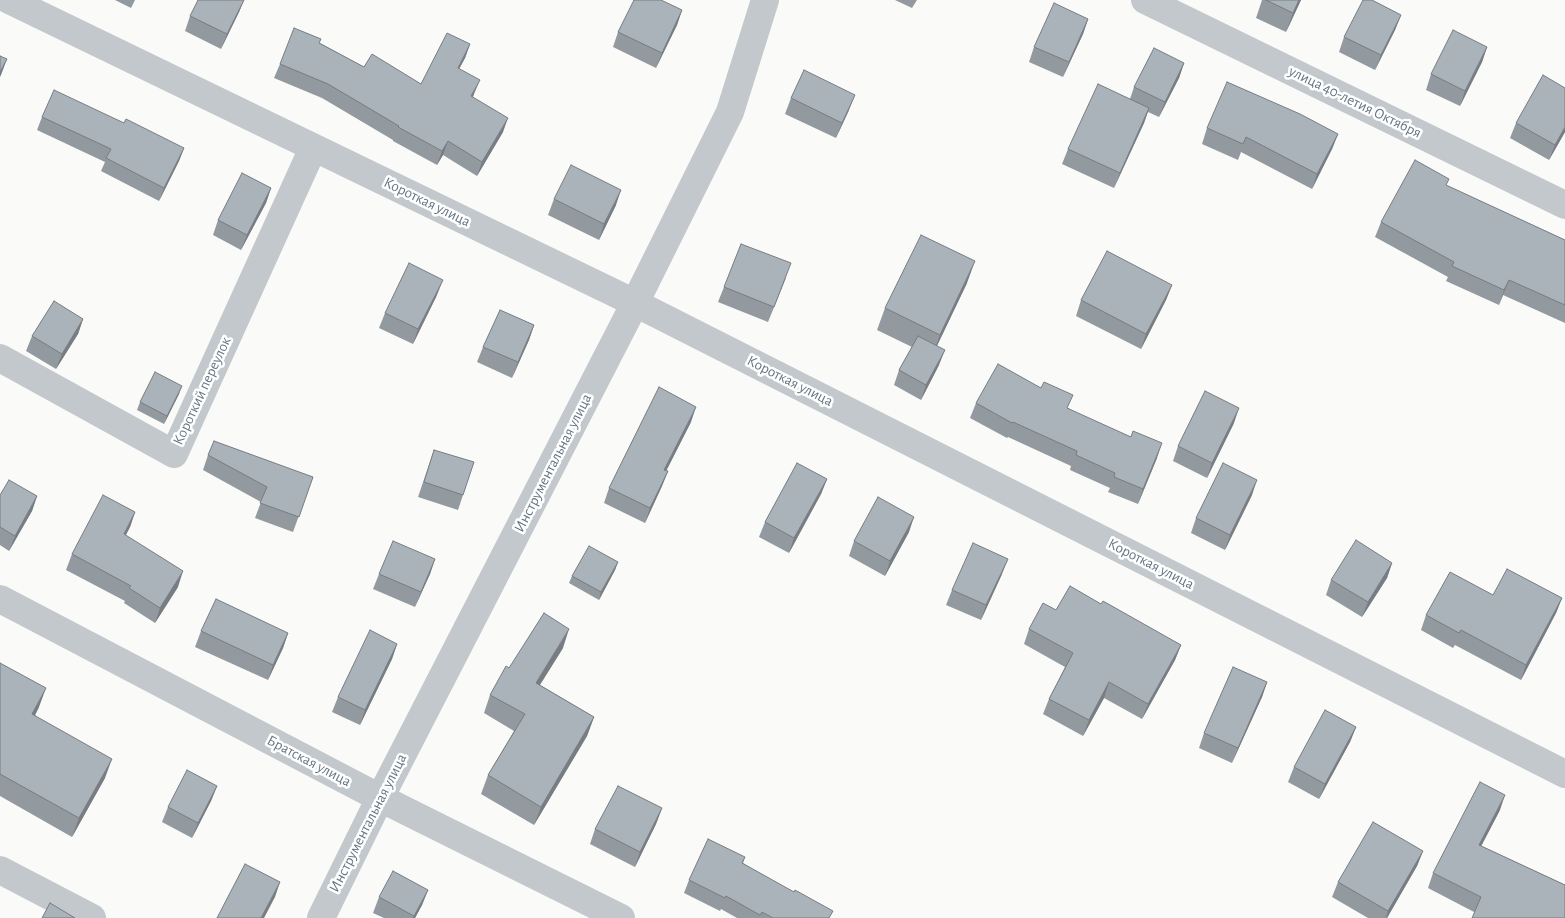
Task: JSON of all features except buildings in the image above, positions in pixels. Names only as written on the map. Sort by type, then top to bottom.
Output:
[{"type":"street","name":"Короткая улица","points":[[9,0],[635,303],[1565,774]]},
{"type":"street","name":"Инструментальная улица","points":[[321,918],[380,798],[635,303],[730,112],[765,0]]},
{"type":"street","name":"улица 40-летия Октября","points":[[1145,0],[1565,205]]},
{"type":"street","name":"Короткий переулок","points":[[0,358],[174,454],[313,148]]},
{"type":"street","name":"Братская улица","points":[[0,599],[380,798],[621,918]]},
{"type":"street","points":[[0,870],[92,918]]}]
